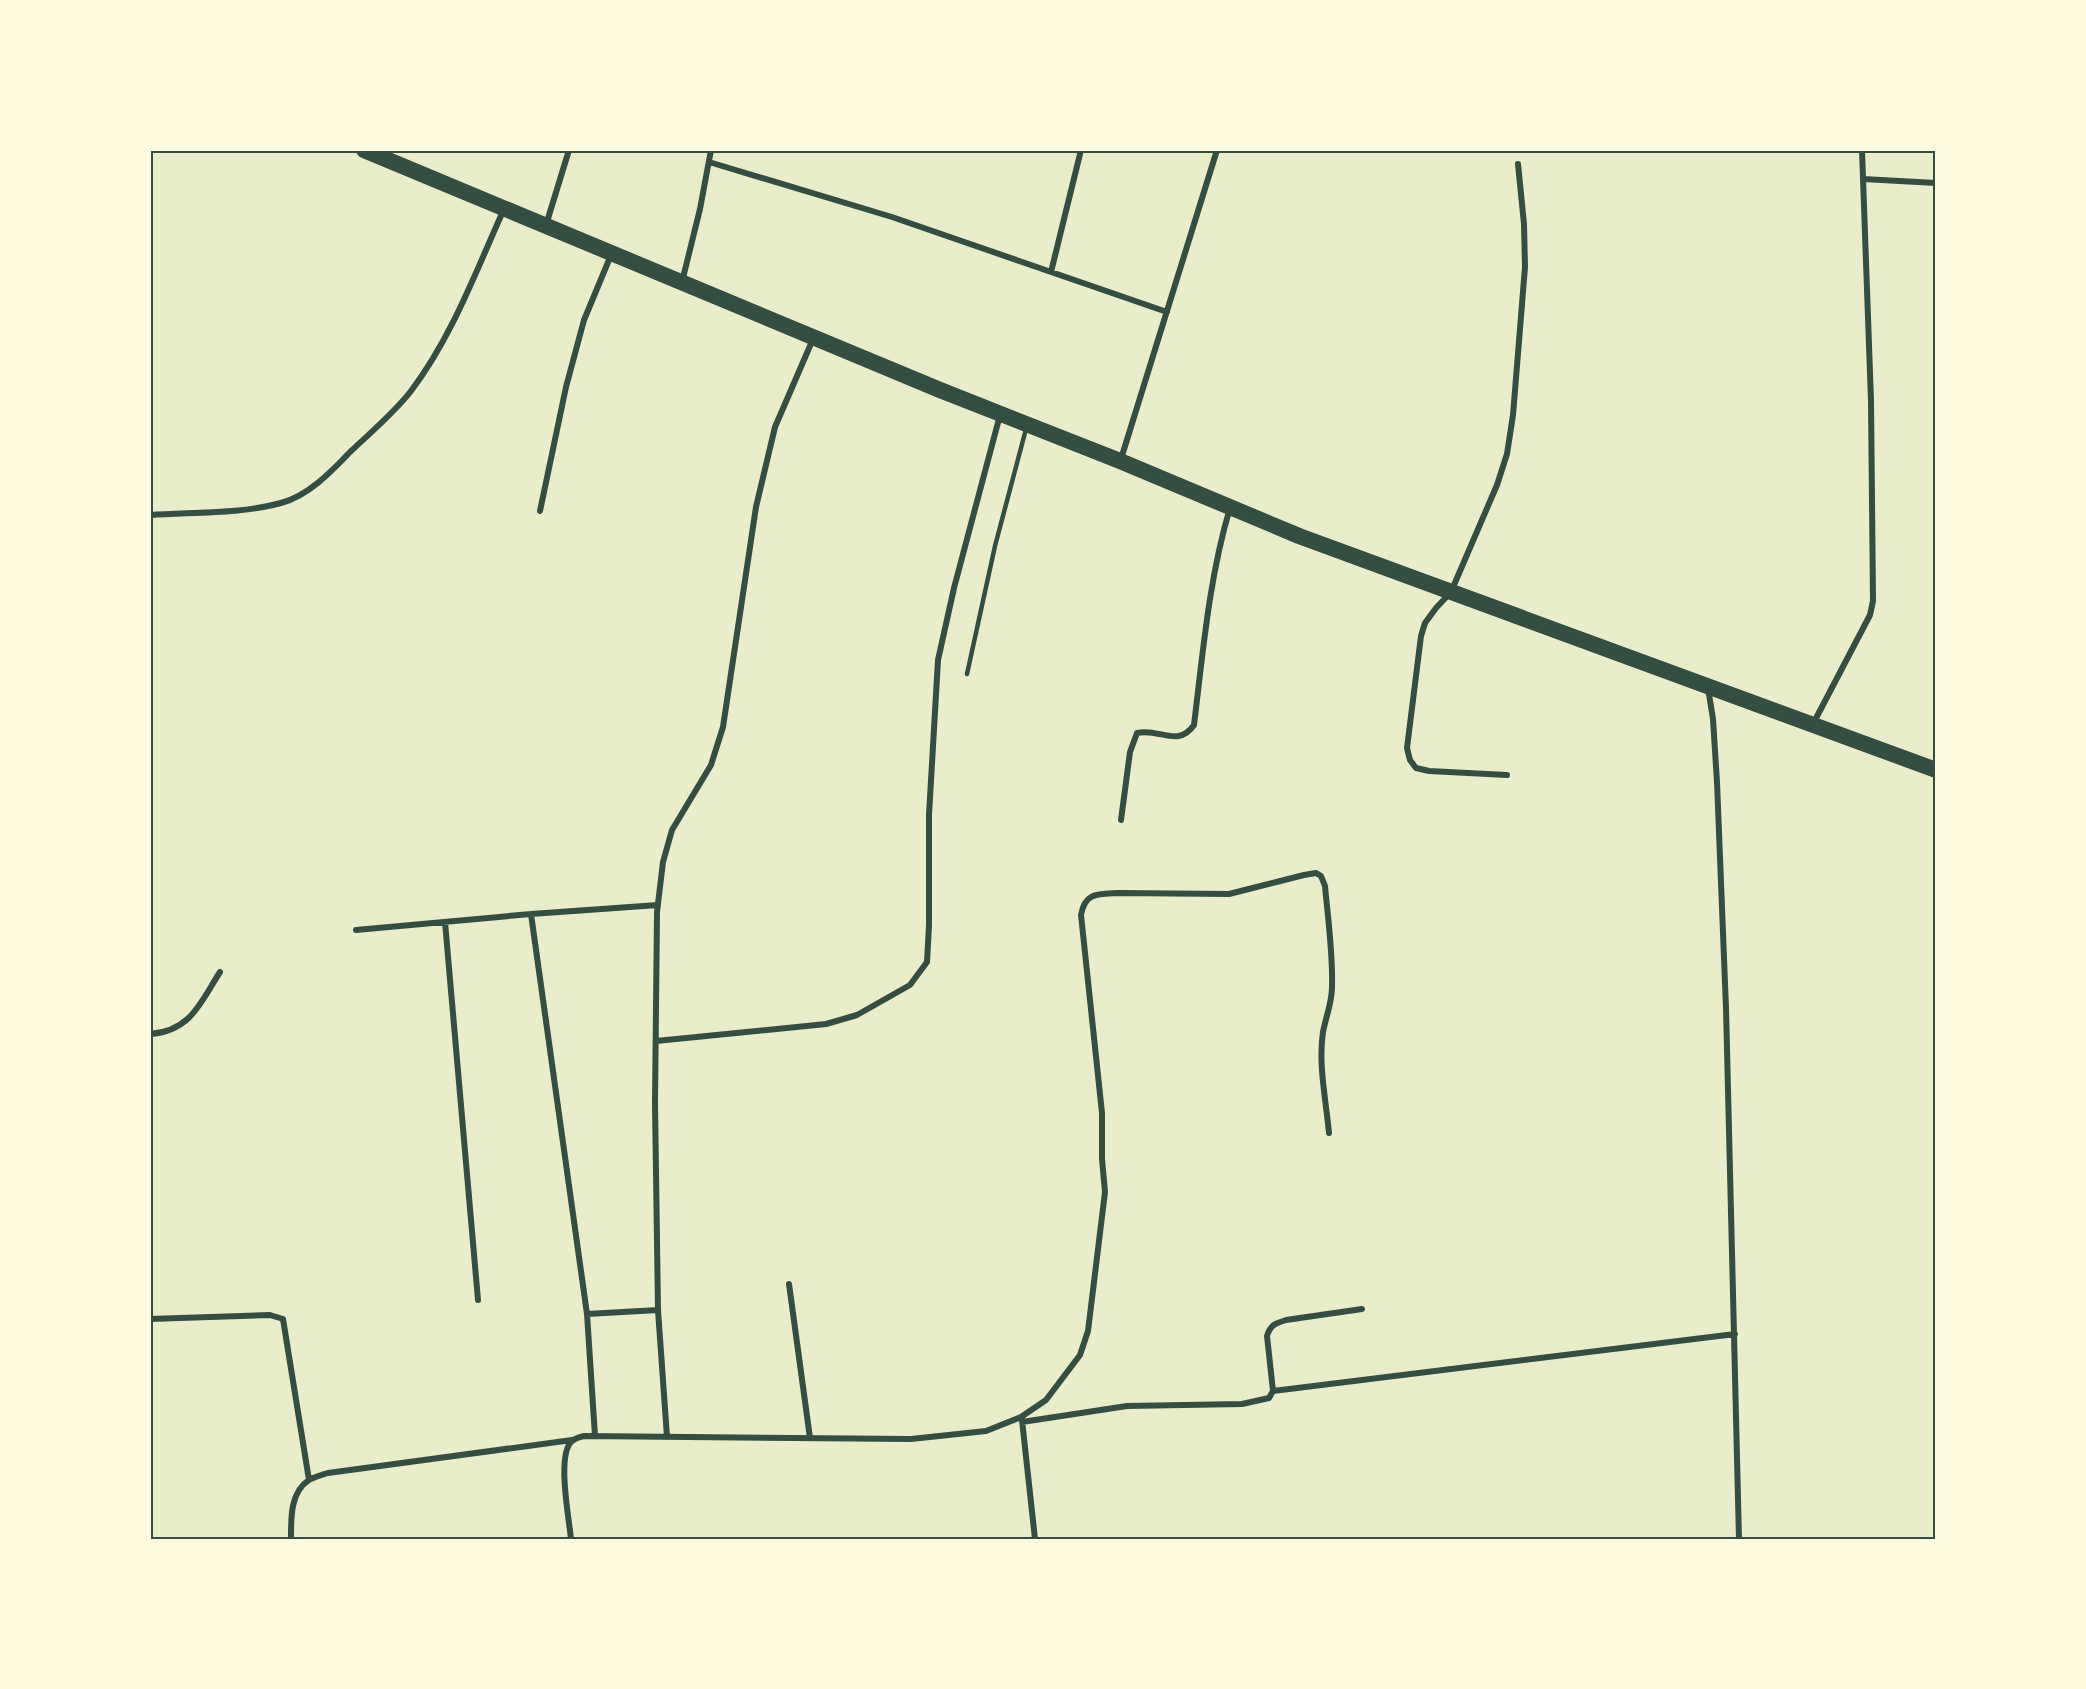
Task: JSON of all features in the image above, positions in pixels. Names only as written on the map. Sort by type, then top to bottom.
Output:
[{"type":"highway","points":[[364,150],[1000,415],[1120,461],[1299,536],[1936,770]]},
{"type":"street","points":[[545,226],[569,150]]},
{"type":"street","points":[[682,283],[700,209],[711,150]]},
{"type":"street","points":[[1051,272],[1081,150]]},
{"type":"street","points":[[1120,461],[1217,150]]},
{"type":"street","points":[[1813,725],[1870,615],[1873,601],[1870,401],[1862,150]]},
{"type":"street","points":[[709,162],[892,217],[1167,312]]},
{"type":"street","points":[[1506,776],[1429,771],[1416,768],[1410,760],[1407,748],[1421,636],[1425,624],[1451,592],[1497,485],[1507,454],[1513,415],[1525,267],[1524,224],[1518,164]]},
{"type":"street","points":[[1863,178],[1936,183]]},
{"type":"street","points":[[150,515],[252,508],[282,503],[302,493],[334,468],[410,393],[436,355],[505,208]]},
{"type":"street","points":[[540,511],[566,387],[584,320],[612,253]]},
{"type":"street","points":[[667,1437],[658,1310],[656,1041],[658,905],[663,862],[672,830],[711,765],[723,727],[756,507],[776,426],[814,338]]},
{"type":"street","points":[[656,1041],[825,1024],[857,1015],[882,1003],[910,985],[927,962],[929,816],[938,660],[954,588],[1000,415]]},
{"type":"street","points":[[1121,820],[1130,752],[1137,734],[1145,732],[1178,737],[1188,734],[1194,725],[1210,595],[1220,540],[1230,507]]},
{"type":"street","points":[[1708,686],[1713,718],[1719,818],[1739,1539]]},
{"type":"street","points":[[1021,1419],[1046,1400],[1080,1355],[1088,1331],[1105,1192],[1102,1113],[1081,915],[1083,904],[1089,897],[1118,893],[1229,894],[1304,875],[1316,873],[1322,876],[1332,955],[1332,989],[1323,1032],[1323,1077],[1329,1133]]},
{"type":"street","points":[[356,930],[658,905]]},
{"type":"street","points":[[531,914],[587,1314],[595,1436]]},
{"type":"street","points":[[445,921],[478,1300]]},
{"type":"street","points":[[150,1034],[165,1033],[177,1028],[193,1014],[220,972]]},
{"type":"street","points":[[789,1284],[810,1438]]},
{"type":"street","points":[[291,1539],[292,1512],[297,1494],[309,1480],[328,1473],[572,1440],[584,1436],[911,1439],[986,1431],[1021,1419],[1127,1406],[1242,1404],[1269,1398],[1273,1391],[1268,1336],[1269,1329],[1275,1323],[1362,1309]]},
{"type":"street","points":[[587,1314],[658,1310]]},
{"type":"street","points":[[150,1318],[270,1315],[283,1319],[309,1480]]},
{"type":"street","points":[[1273,1391],[1735,1334]]},
{"type":"street","points":[[1021,1419],[1035,1539]]},
{"type":"street","points":[[571,1539],[564,1463],[567,1448],[572,1440]]},
{"type":"lane","points":[[967,674],[995,546],[1027,426]]}]
